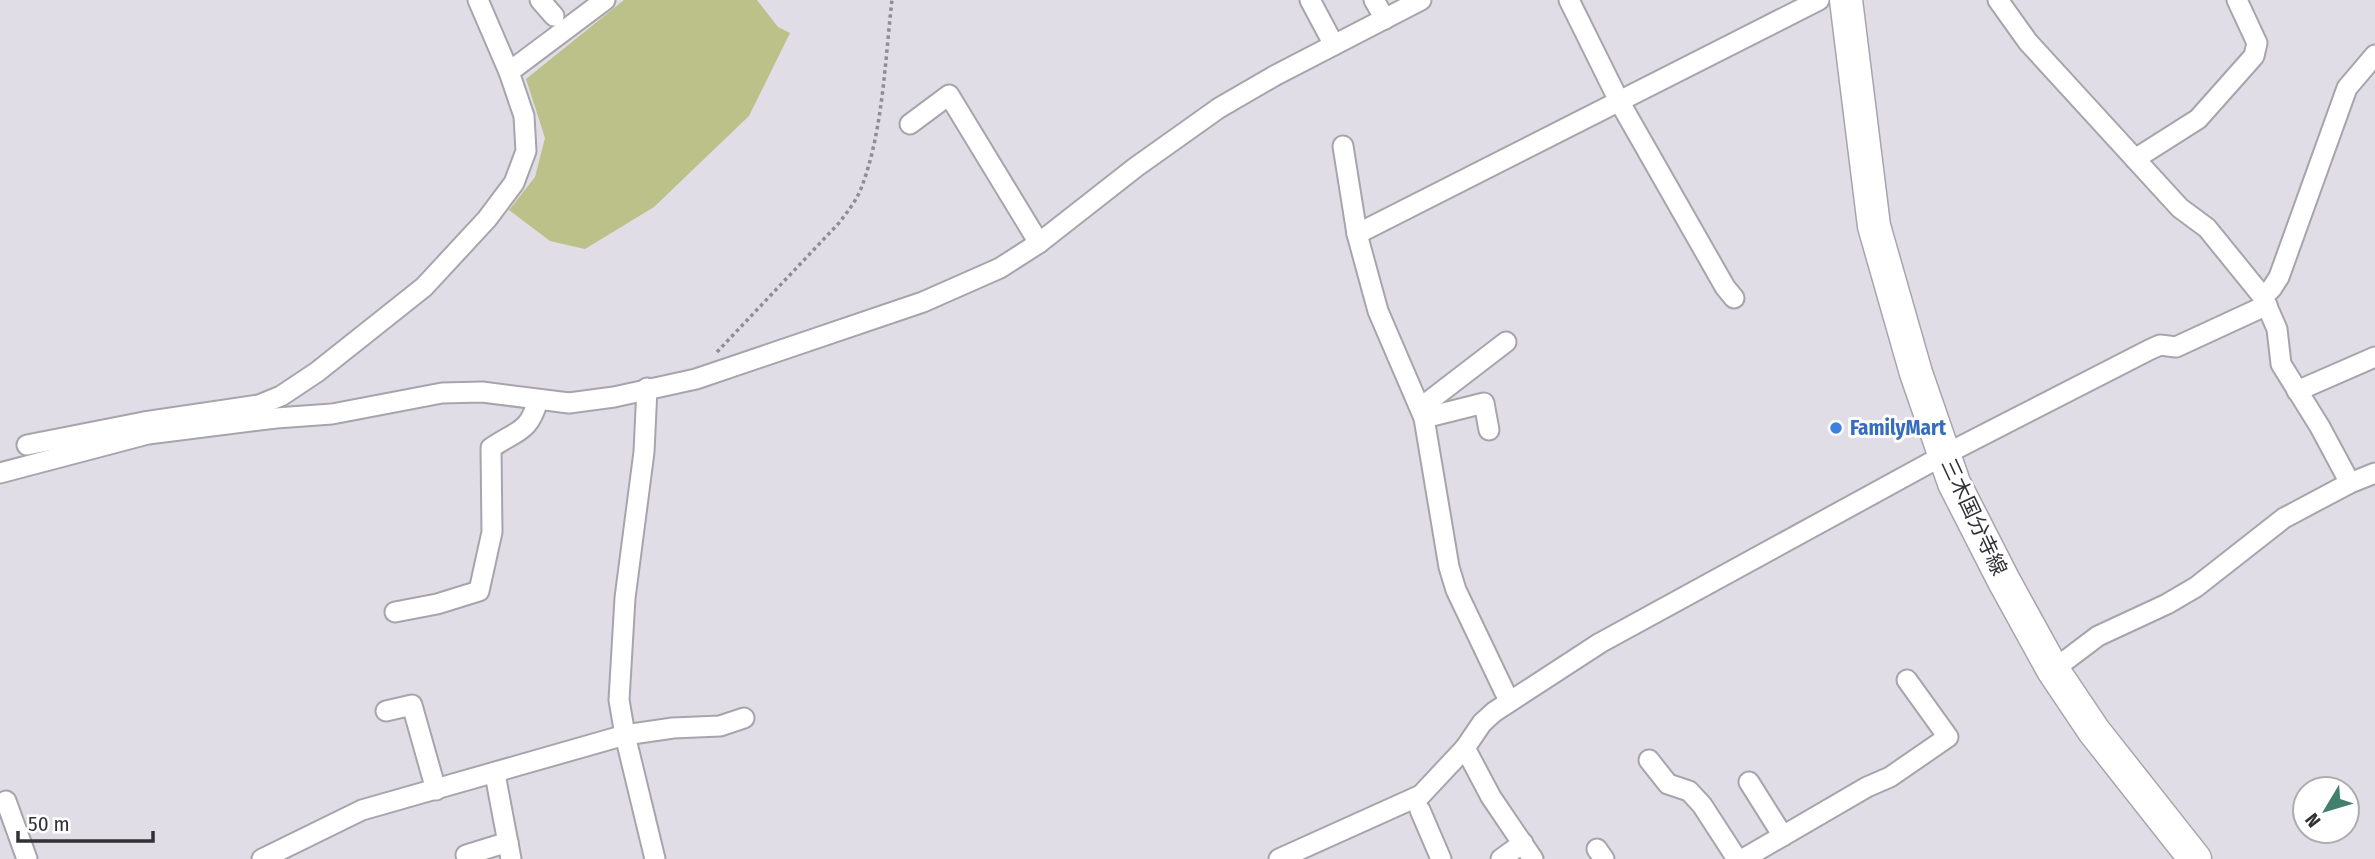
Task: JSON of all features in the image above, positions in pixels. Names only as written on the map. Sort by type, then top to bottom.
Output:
[{"type":"main road","name":"三木国分寺線","points":[[1846,0],[1874,226],[1916,373],[1954,483],[2053,670],[2094,731],[2195,859]]},
{"type":"street","points":[[27,446],[146,428],[258,405],[281,396],[317,372],[424,287],[487,219],[514,183],[526,150],[524,116],[509,72],[478,0]]},
{"type":"street","points":[[540,0],[554,16]]},
{"type":"street","points":[[509,72],[605,0]]},
{"type":"street","points":[[1310,0],[1334,45]]},
{"type":"street","points":[[1374,0],[1385,19]]},
{"type":"street","points":[[0,473],[146,428],[332,414],[442,393],[482,392],[569,402],[614,397],[696,379],[923,302],[1000,268],[1039,243],[1136,167],[1219,108],[1276,75],[1421,0]]},
{"type":"street","points":[[1569,0],[1619,101],[1725,287],[1734,298]]},
{"type":"street","points":[[1357,234],[1819,0]]},
{"type":"street","points":[[1998,0],[2028,42],[2180,208],[2207,228],[2265,301],[2277,329],[2281,364],[2350,483]]},
{"type":"street","points":[[2135,159],[2198,119],[2254,56],[2257,43],[2237,0]]},
{"type":"street","points":[[1279,859],[1421,795],[1465,748],[1482,723],[1509,701],[1600,642],[1944,455],[2149,350],[2160,345],[2176,347],[2265,301],[2279,277],[2347,88],[2375,55]]},
{"type":"street","points":[[910,124],[949,95],[1039,243]]},
{"type":"street","points":[[1343,146],[1357,234],[1378,311],[1422,413],[1449,567],[1456,590],[1509,701]]},
{"type":"street","points":[[1422,413],[1506,342]]},
{"type":"street","points":[[2297,391],[2375,357]]},
{"type":"street","points":[[648,388],[619,700],[655,859]]},
{"type":"street","points":[[395,612],[437,604],[479,591],[492,532],[491,448],[523,429],[533,419],[538,400]]},
{"type":"street","points":[[1422,413],[1484,403],[1489,430]]},
{"type":"street","points":[[2053,670],[2098,636],[2167,604],[2196,587],[2284,519],[2350,483],[2375,473]]},
{"type":"street","points":[[1743,859],[1867,787],[1890,777],[1948,737],[1907,680]]},
{"type":"street","points":[[386,711],[412,705],[436,790]]},
{"type":"street","points":[[262,859],[362,810],[625,736],[673,728],[720,726],[744,718]]},
{"type":"street","points":[[1465,748],[1491,797],[1528,851],[1501,859]]},
{"type":"street","points":[[1649,760],[1668,784],[1689,792],[1702,806],[1737,859]]},
{"type":"street","points":[[466,855],[510,851],[495,774]]},
{"type":"street","points":[[1749,782],[1783,836]]},
{"type":"street","points":[[6,801],[27,859]]},
{"type":"street","points":[[1420,810],[1441,859]]},
{"type":"path","points":[[696,379],[711,358],[852,206],[862,186],[875,135],[892,0]]},
{"type":"green space","points":[[624,0],[757,0],[778,27],[790,33],[749,116],[654,207],[585,249],[550,241],[509,210],[535,177],[545,138],[526,79]]},
{"type":"place","name":"FamilyMart","points":[[1836,428]]}]
